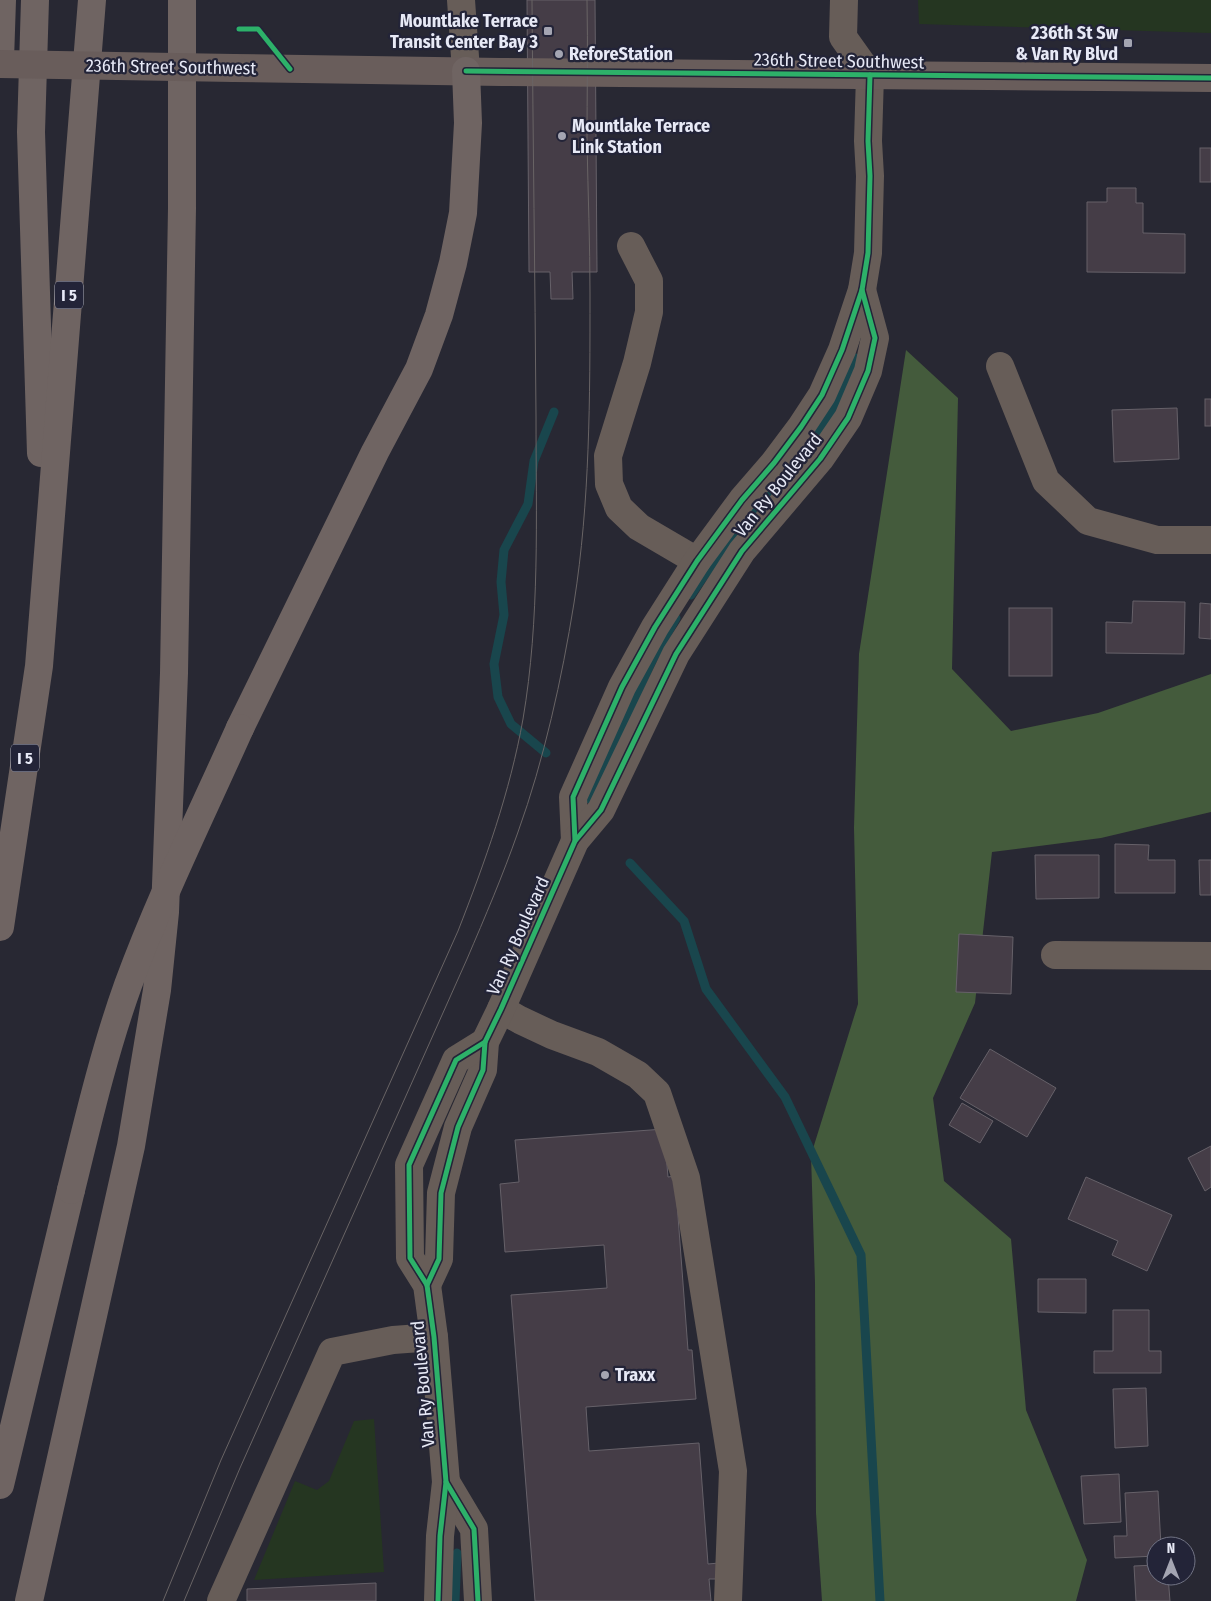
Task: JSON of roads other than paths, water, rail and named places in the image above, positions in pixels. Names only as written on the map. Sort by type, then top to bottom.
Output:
[{"type":"highway","points":[[0,60],[2,0]]},
{"type":"highway","points":[[35,0],[30,132],[45,590]]},
{"type":"highway","name":"I 5","points":[[0,926],[39,666],[92,0]]},
{"type":"highway","points":[[29,1601],[130,1146],[158,990],[165,912],[174,663],[182,218],[182,0]]},
{"type":"highway","points":[[0,1485],[71,1190],[106,1055],[147,936],[236,737],[286,632],[374,452],[419,369],[439,315],[453,262],[462,213],[468,123],[466,71]]},
{"type":"main road","name":"236th Street Southwest","points":[[0,64],[466,71],[1211,78]]},
{"type":"street","points":[[461,0],[466,71]]},
{"type":"street","points":[[844,0],[843,37],[870,75]]},
{"type":"street","name":"Van Ry Boulevard","points":[[575,841],[574,797],[622,687],[655,627],[697,561],[742,500],[780,456],[822,395],[842,350],[862,290],[868,253],[870,75]]},
{"type":"street","points":[[632,246],[649,281],[649,312],[637,363],[608,456],[609,484],[619,508],[639,527],[697,561]]},
{"type":"street","name":"Van Ry Boulevard","points":[[427,1285],[439,1260],[441,1193],[458,1127],[483,1070],[485,1042],[502,1009],[575,841],[601,810],[676,654],[742,551],[820,459],[848,418],[868,371],[876,338],[862,290]]},
{"type":"street","points":[[1000,366],[1046,481],[1088,521],[1157,540],[1211,540]]},
{"type":"street","points":[[1055,955],[1211,956]]},
{"type":"street","points":[[502,1009],[552,1035],[598,1052],[638,1075],[657,1093],[686,1178],[733,1471],[728,1601]]},
{"type":"street","name":"Van Ry Boulevard","points":[[438,1601],[440,1536],[446,1482],[434,1337],[427,1285],[410,1258],[409,1165],[427,1121],[456,1060],[485,1042]]},
{"type":"street","points":[[221,1601],[332,1352],[393,1340],[434,1337]]},
{"type":"street","name":"Van Ry Boulevard","points":[[446,1482],[474,1529],[478,1601]]},
{"type":"waterway","points":[[691,595],[746,519],[816,436],[833,408],[856,358]]},
{"type":"waterway","points":[[546,753],[511,724],[498,697],[494,664],[504,615],[501,582],[504,550],[528,504],[534,461],[554,412]]},
{"type":"waterway","points":[[589,799],[652,661],[676,618]]},
{"type":"waterway","points":[[630,863],[684,921],[706,989],[785,1097],[861,1255],[880,1601]]},
{"type":"waterway","points":[[455,1601],[457,1553]]},
{"type":"tram line","points":[[163,1601],[221,1460],[458,931],[496,826],[518,746],[532,644],[536,568],[532,0]]},
{"type":"tram line","points":[[184,1601],[240,1468],[467,959],[518,832],[544,748],[558,689],[574,603],[586,488],[590,333],[587,0]]},
{"type":"place","name":"Mountlake Terrace Transit Center Bay 3","points":[[548,31]]},
{"type":"place","name":"236th St Sw & Van Ry Blvd","points":[[1128,43]]},
{"type":"place","name":"ReforeStation","points":[[559,54]]},
{"type":"place","name":"Mountlake Terrace Link Station","points":[[562,136]]},
{"type":"place","name":"Traxx","points":[[605,1375]]}]
